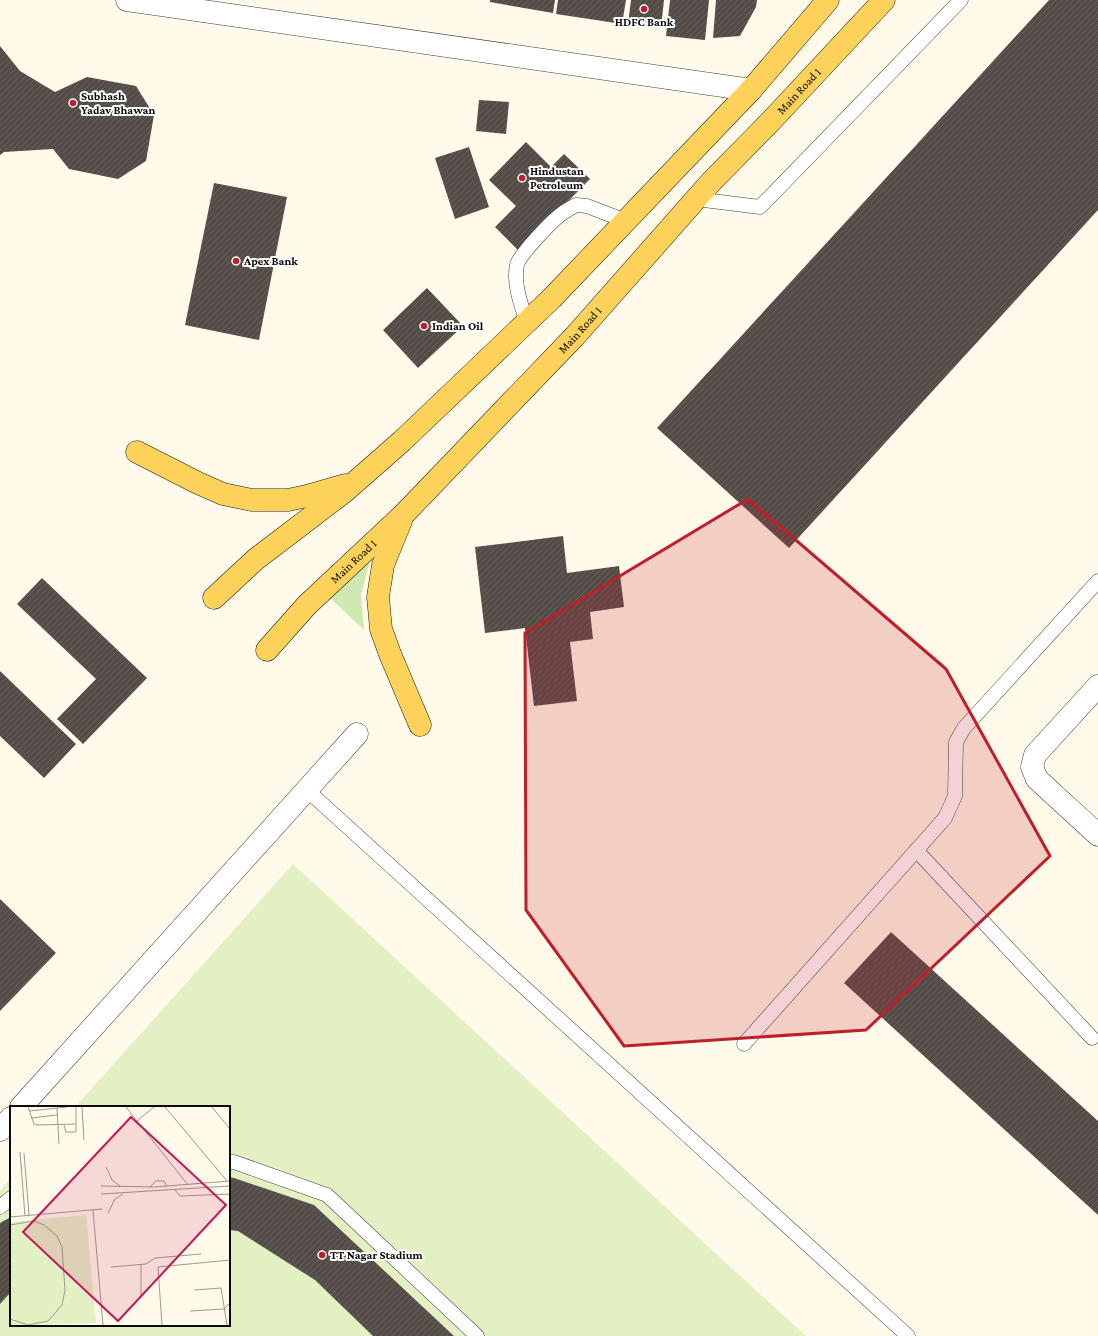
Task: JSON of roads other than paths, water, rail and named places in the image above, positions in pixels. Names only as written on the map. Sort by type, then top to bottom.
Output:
[{"type":"main road","points":[[214,598],[256,558],[344,492],[402,442],[552,298],[751,90],[828,0]]},
{"type":"main road","name":"Main Road 1","points":[[267,650],[307,605],[404,514],[575,336],[696,199],[884,0]]},
{"type":"main road","points":[[137,452],[198,483],[224,494],[252,500],[288,500],[307,496],[356,481]]},
{"type":"main road","points":[[404,514],[383,565],[378,597],[381,629],[420,725]]},
{"type":"street","points":[[127,0],[751,90]]},
{"type":"street","points":[[1098,686],[1035,755],[1032,767],[1037,779],[1098,835]]},
{"type":"street","points":[[22,1106],[357,734]]},
{"type":"street","points":[[0,1130],[10,1119]]},
{"type":"lane","points":[[696,199],[760,207],[961,0]]},
{"type":"lane","points":[[527,322],[516,285],[516,265],[524,252],[560,215],[576,205],[587,206],[626,221]]},
{"type":"lane","points":[[744,1044],[945,818],[955,796],[956,742],[964,728],[1098,581]]},
{"type":"lane","points":[[307,790],[908,1336]]},
{"type":"lane","points":[[916,850],[1092,1038]]},
{"type":"lane","points":[[230,1162],[234,1162],[326,1195],[477,1336]]},
{"type":"lane","points":[[0,1207],[10,1199]]},
{"type":"place","name":"HDFC Bank","points":[[644,9]]},
{"type":"place","name":"Subhash Yadav Bhawan","points":[[73,103]]},
{"type":"place","name":"Hindustan Petroleum","points":[[522,178]]},
{"type":"place","name":"Apex Bank","points":[[236,261]]},
{"type":"place","name":"Indian Oil","points":[[424,326]]},
{"type":"place","name":"TT Nagar Stadium","points":[[322,1255]]}]
